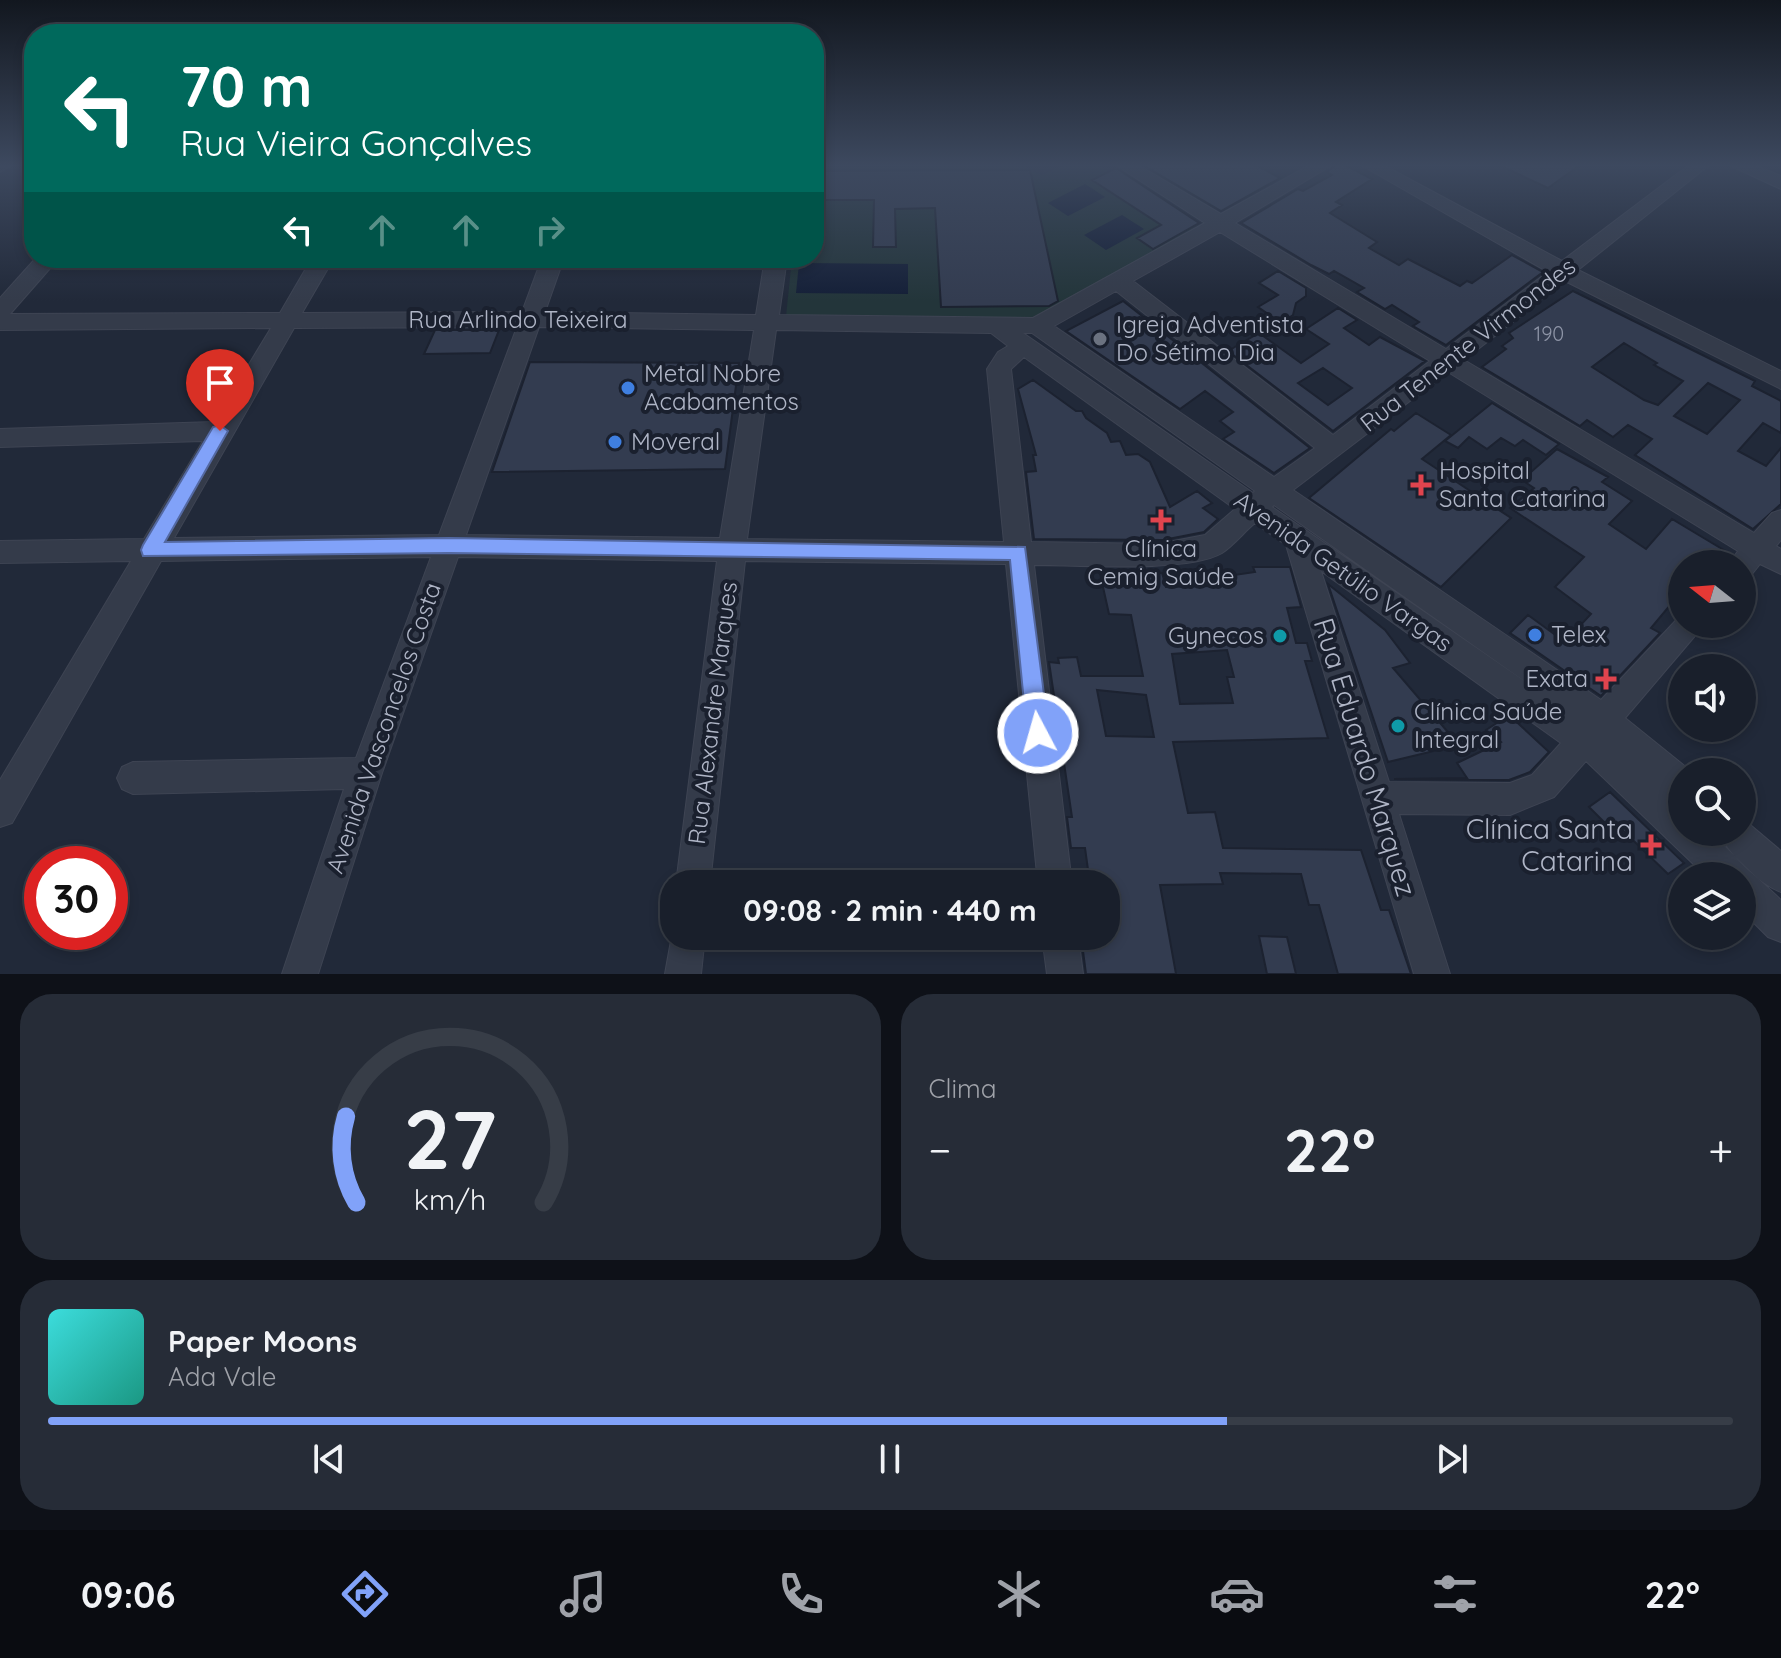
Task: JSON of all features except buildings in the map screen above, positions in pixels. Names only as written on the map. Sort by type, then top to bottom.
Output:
[{"type":"street","points":[[1200,210],[1447,361],[1739,550]]},
{"type":"street","points":[[1053,870],[999,369],[1006,358],[1031,336],[1240,210]]},
{"type":"street","points":[[1453,210],[1563,271],[1781,381]]},
{"type":"street","name":"Rua Tenente Virmondes","points":[[0,552],[449,546],[1158,555],[1202,549],[1221,538],[1262,500],[1333,449],[1641,210]]},
{"type":"street","points":[[0,312],[39,268]]},
{"type":"street","points":[[0,811],[317,268]]},
{"type":"street","name":"Avenida Vasconcelos Costa","points":[[300,974],[366,773],[549,268]]},
{"type":"street","name":"Rua Alexandre Marques","points":[[695,870],[732,550],[775,268]]},
{"type":"street","points":[[1118,281],[1333,449]]},
{"type":"street","name":"Rua Arlindo Teixeira","points":[[0,322],[531,319],[995,325]]},
{"type":"street","name":"Avenida Getúlio Vargas","points":[[995,325],[1031,336],[1595,731],[1608,758],[1668,815]]},
{"type":"street","points":[[0,438],[220,431]]},
{"type":"street","name":"Avenida Getúlio Vargas","points":[[1262,500],[1298,540],[1668,775]]},
{"type":"street","points":[[1756,550],[1781,521]]},
{"type":"street","name":"Rua Eduardo Marquez","points":[[1298,540],[1432,974]]},
{"type":"street","points":[[1756,558],[1781,563]]},
{"type":"street","points":[[1377,798],[1519,798],[1543,786],[1678,638]]},
{"type":"street","points":[[133,778],[366,773]]},
{"type":"street","name":"Avenida Getúlio Vargas","points":[[1701,846],[1717,862]]},
{"type":"street","points":[[1751,846],[1781,875]]},
{"type":"street","name":"Avenida Getúlio Vargas","points":[[1756,900],[1781,924]]},
{"type":"street","points":[[1756,905],[1781,940]]},
{"type":"street","points":[[683,974],[686,950]]},
{"type":"street","points":[[1062,950],[1065,974]]},
{"type":"shaded area","points":[[824,210],[1174,210],[1198,225],[1039,320],[786,316],[791,268],[824,268]]},
{"type":"water","points":[[1059,210],[1079,210],[1068,216]]},
{"type":"water","points":[[1122,215],[1144,229],[1106,250],[1084,235]]},
{"type":"water","points":[[824,263],[908,264],[908,294],[796,293],[798,268],[824,268]]},
{"type":"place","name":"Igreja Adventista Do Sétimo Dia","points":[[1100,339]]},
{"type":"place","name":"Metal Nobre Acabamentos","points":[[628,388]]},
{"type":"place","name":"Moveral","points":[[615,442]]},
{"type":"place","name":"Hospital Santa Catarina","points":[[1421,485]]},
{"type":"place","name":"Clínica Cemig Saúde","points":[[1161,520]]},
{"type":"place","name":"Telex","points":[[1535,635]]},
{"type":"place","name":"Gynecos","points":[[1280,636]]},
{"type":"place","name":"Exata","points":[[1606,679]]},
{"type":"place","name":"Clínica Saúde Integral","points":[[1398,726]]},
{"type":"place","name":"Clínica Santa Catarina","points":[[1651,845]]},
{"type":"route","points":[[220,431],[150,550],[449,546],[1019,552],[1038,733]]}]
